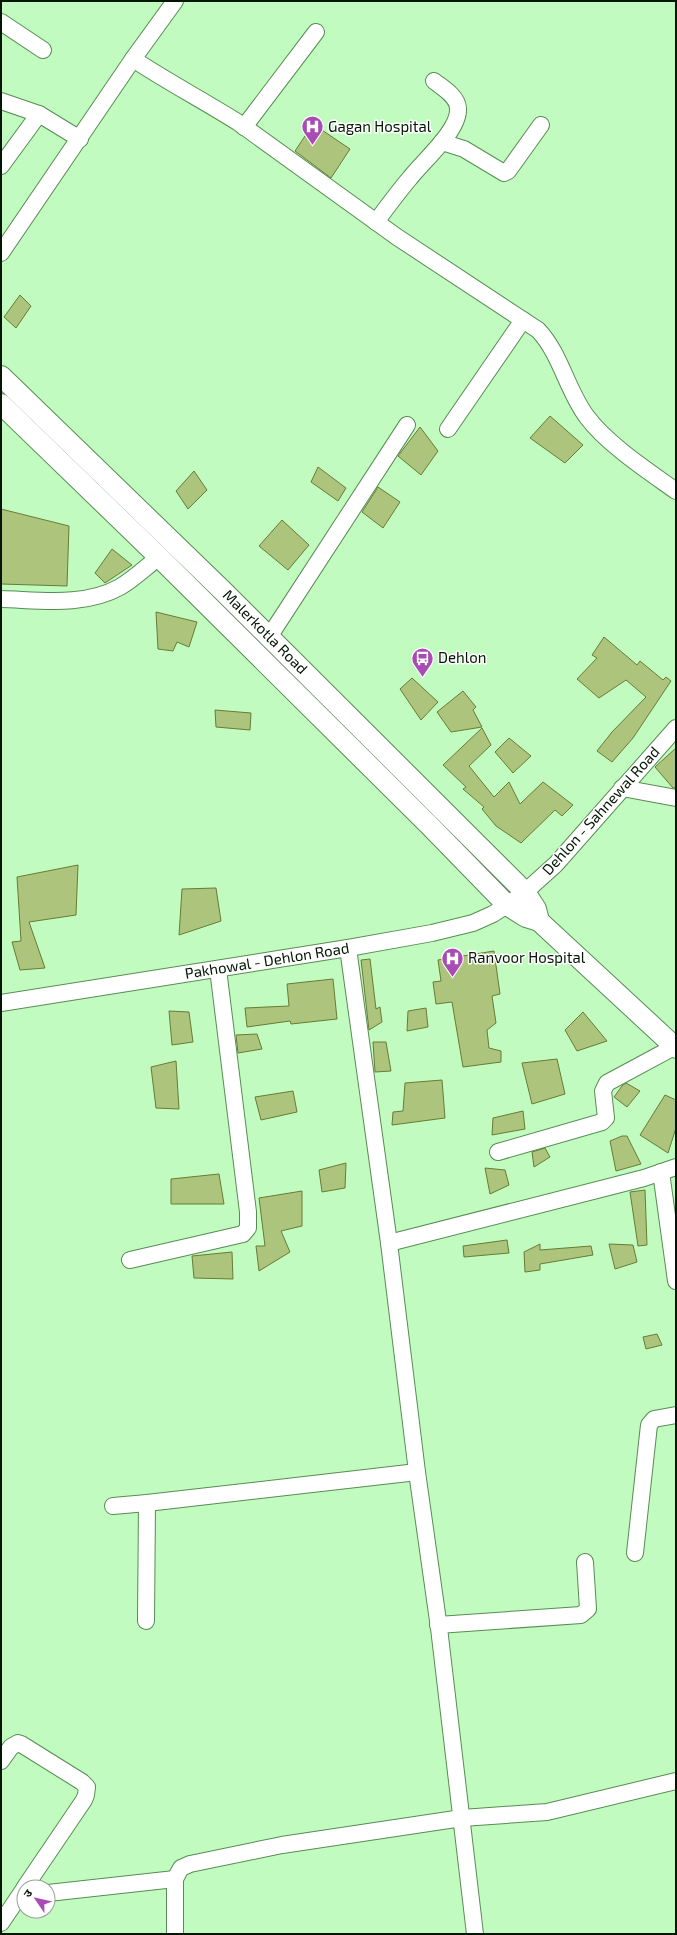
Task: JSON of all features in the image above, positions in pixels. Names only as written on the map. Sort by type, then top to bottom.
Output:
[{"type":"main road","name":"Malerkotla Road","points":[[1,376],[269,637],[525,892],[536,909],[539,921],[526,918],[507,906],[430,826],[159,557],[1,404]]},
{"type":"main road","points":[[539,921],[675,1047]]},
{"type":"street","points":[[1,253],[133,59],[175,1]]},
{"type":"street","points":[[1,22],[43,50]]},
{"type":"street","points":[[244,127],[316,32]]},
{"type":"street","points":[[133,59],[167,82],[214,107],[244,127],[376,222],[538,330],[550,345],[580,406],[590,421],[612,442],[676,491]]},
{"type":"street","points":[[376,222],[409,178],[442,142],[456,119],[458,108],[452,96],[434,81]]},
{"type":"street","points":[[1,100],[39,114],[80,139]]},
{"type":"street","points":[[1,166],[39,114]]},
{"type":"street","points":[[442,142],[464,149],[504,173],[508,171],[541,125]]},
{"type":"street","points":[[448,429],[524,320]]},
{"type":"street","points":[[269,637],[407,426]]},
{"type":"street","points":[[1,599],[60,601],[82,599],[108,592],[129,581],[159,557]]},
{"type":"street","name":"Dehlon - Sahnewal Road","points":[[525,892],[556,864],[676,728]]},
{"type":"street","points":[[622,788],[676,798]]},
{"type":"street","name":"Pakhowal - Dehlon Road","points":[[1,1003],[348,948],[432,933],[473,923],[507,906],[525,892]]},
{"type":"street","points":[[348,948],[388,1243],[416,1472],[438,1625],[475,1934]]},
{"type":"street","points":[[130,1260],[243,1234],[248,1228],[248,1212],[218,969]]},
{"type":"street","points":[[498,1152],[602,1122],[606,1118],[603,1091],[607,1083],[675,1047]]},
{"type":"street","points":[[388,1243],[676,1167]]},
{"type":"street","points":[[661,1172],[676,1282]]},
{"type":"street","points":[[636,1553],[649,1425],[654,1419],[676,1415]]},
{"type":"street","points":[[113,1506],[147,1504],[416,1472]]},
{"type":"street","points":[[146,1621],[147,1504]]},
{"type":"street","points":[[438,1625],[581,1615],[588,1609],[585,1562]]},
{"type":"street","points":[[1,1761],[11,1747],[18,1743],[82,1782],[86,1787],[86,1795],[31,1879]]},
{"type":"street","points":[[175,1934],[175,1879],[181,1868],[199,1861],[282,1845],[462,1818],[547,1812],[676,1781]]},
{"type":"street","points":[[56,1892],[175,1879]]},
{"type":"street","points":[[1,1923],[16,1902]]},
{"type":"building","points":[[313,124],[350,149],[331,178],[295,151]]},
{"type":"building","points":[[20,295],[31,306],[16,328],[4,317]]},
{"type":"building","points":[[550,416],[583,445],[565,463],[530,438]]},
{"type":"building","points":[[420,427],[438,451],[421,475],[398,456]]},
{"type":"building","points":[[318,467],[346,488],[338,501],[311,482]]},
{"type":"building","points":[[194,471],[207,490],[188,509],[176,491]]},
{"type":"building","points":[[378,487],[400,502],[383,528],[362,512]]},
{"type":"building","points":[[1,509],[69,526],[67,586],[1,584]]},
{"type":"building","points":[[282,520],[309,545],[288,570],[259,546]]},
{"type":"building","points":[[112,549],[132,565],[105,583],[95,573]]},
{"type":"building","points":[[156,612],[197,622],[189,647],[177,642],[173,651],[158,649]]},
{"type":"building","points":[[604,637],[637,665],[640,661],[663,680],[666,677],[671,681],[633,738],[612,762],[597,751],[612,732],[646,697],[626,680],[599,698],[577,679],[597,658],[592,655]]},
{"type":"building","points":[[412,678],[438,702],[421,720],[400,689]]},
{"type":"building","points":[[463,691],[476,707],[473,710],[482,727],[451,732],[437,712]]},
{"type":"building","points":[[215,710],[251,713],[250,730],[216,727]]},
{"type":"building","points":[[482,728],[491,745],[469,766],[494,797],[509,782],[520,804],[543,782],[573,805],[562,816],[555,810],[521,843],[496,826],[482,809],[484,807],[463,789],[466,787],[443,765]]},
{"type":"building","points":[[509,738],[531,756],[513,773],[495,752]]},
{"type":"building","points":[[676,748],[676,788],[673,788],[655,767]]},
{"type":"building","points":[[78,865],[76,915],[29,922],[45,968],[20,970],[12,942],[21,941],[17,877]]},
{"type":"building","points":[[216,888],[221,921],[179,935],[182,889]]},
{"type":"building","points":[[494,951],[500,994],[492,996],[496,1023],[487,1030],[489,1048],[501,1051],[501,1062],[463,1067],[452,1002],[436,1004],[433,982],[441,981],[438,960]]},
{"type":"building","points":[[370,959],[376,1009],[380,1007],[382,1022],[369,1030],[361,960]]},
{"type":"building","points":[[333,979],[337,1019],[291,1024],[290,1021],[247,1027],[245,1008],[289,1006],[287,984]]},
{"type":"building","points":[[426,1008],[428,1027],[407,1031],[408,1011]]},
{"type":"building","points":[[169,1011],[189,1012],[193,1042],[172,1045]]},
{"type":"building","points":[[583,1012],[607,1041],[577,1051],[565,1030]]},
{"type":"building","points":[[257,1034],[262,1049],[238,1053],[236,1035]]},
{"type":"building","points":[[373,1042],[386,1042],[391,1071],[375,1072]]},
{"type":"building","points":[[557,1059],[565,1094],[532,1104],[522,1063]]},
{"type":"building","points":[[176,1061],[179,1109],[156,1108],[151,1067]]},
{"type":"building","points":[[442,1080],[445,1118],[392,1125],[393,1112],[403,1111],[405,1083]]},
{"type":"building","points":[[626,1083],[640,1091],[627,1107],[614,1097]]},
{"type":"building","points":[[293,1091],[297,1112],[261,1120],[255,1097]]},
{"type":"building","points":[[665,1095],[676,1100],[676,1128],[668,1153],[640,1135]]},
{"type":"building","points":[[523,1111],[525,1129],[492,1135],[493,1118]]},
{"type":"building","points":[[622,1136],[627,1136],[641,1164],[616,1171],[610,1141]]},
{"type":"building","points":[[545,1148],[550,1157],[534,1167],[532,1152]]},
{"type":"building","points":[[346,1163],[345,1188],[322,1192],[319,1170]]},
{"type":"building","points":[[485,1168],[505,1170],[509,1185],[490,1194]]},
{"type":"building","points":[[219,1174],[224,1204],[171,1204],[171,1179]]},
{"type":"building","points":[[645,1190],[647,1245],[638,1246],[630,1192]]},
{"type":"building","points":[[302,1191],[302,1226],[281,1231],[290,1252],[259,1271],[256,1246],[265,1246],[259,1198]]},
{"type":"building","points":[[507,1240],[509,1253],[464,1257],[463,1246]]},
{"type":"building","points":[[540,1244],[540,1250],[591,1246],[593,1255],[540,1264],[540,1270],[525,1272],[524,1252]]},
{"type":"building","points":[[609,1244],[633,1245],[637,1262],[615,1269]]},
{"type":"building","points":[[232,1252],[233,1279],[194,1278],[192,1256]]},
{"type":"building","points":[[657,1334],[662,1345],[646,1349],[643,1337]]},
{"type":"place","name":"Gagan Hospital","points":[[312,146]]},
{"type":"place","name":"Dehlon","points":[[422,678]]},
{"type":"place","name":"Ranvoor Hospital","points":[[452,978]]}]
